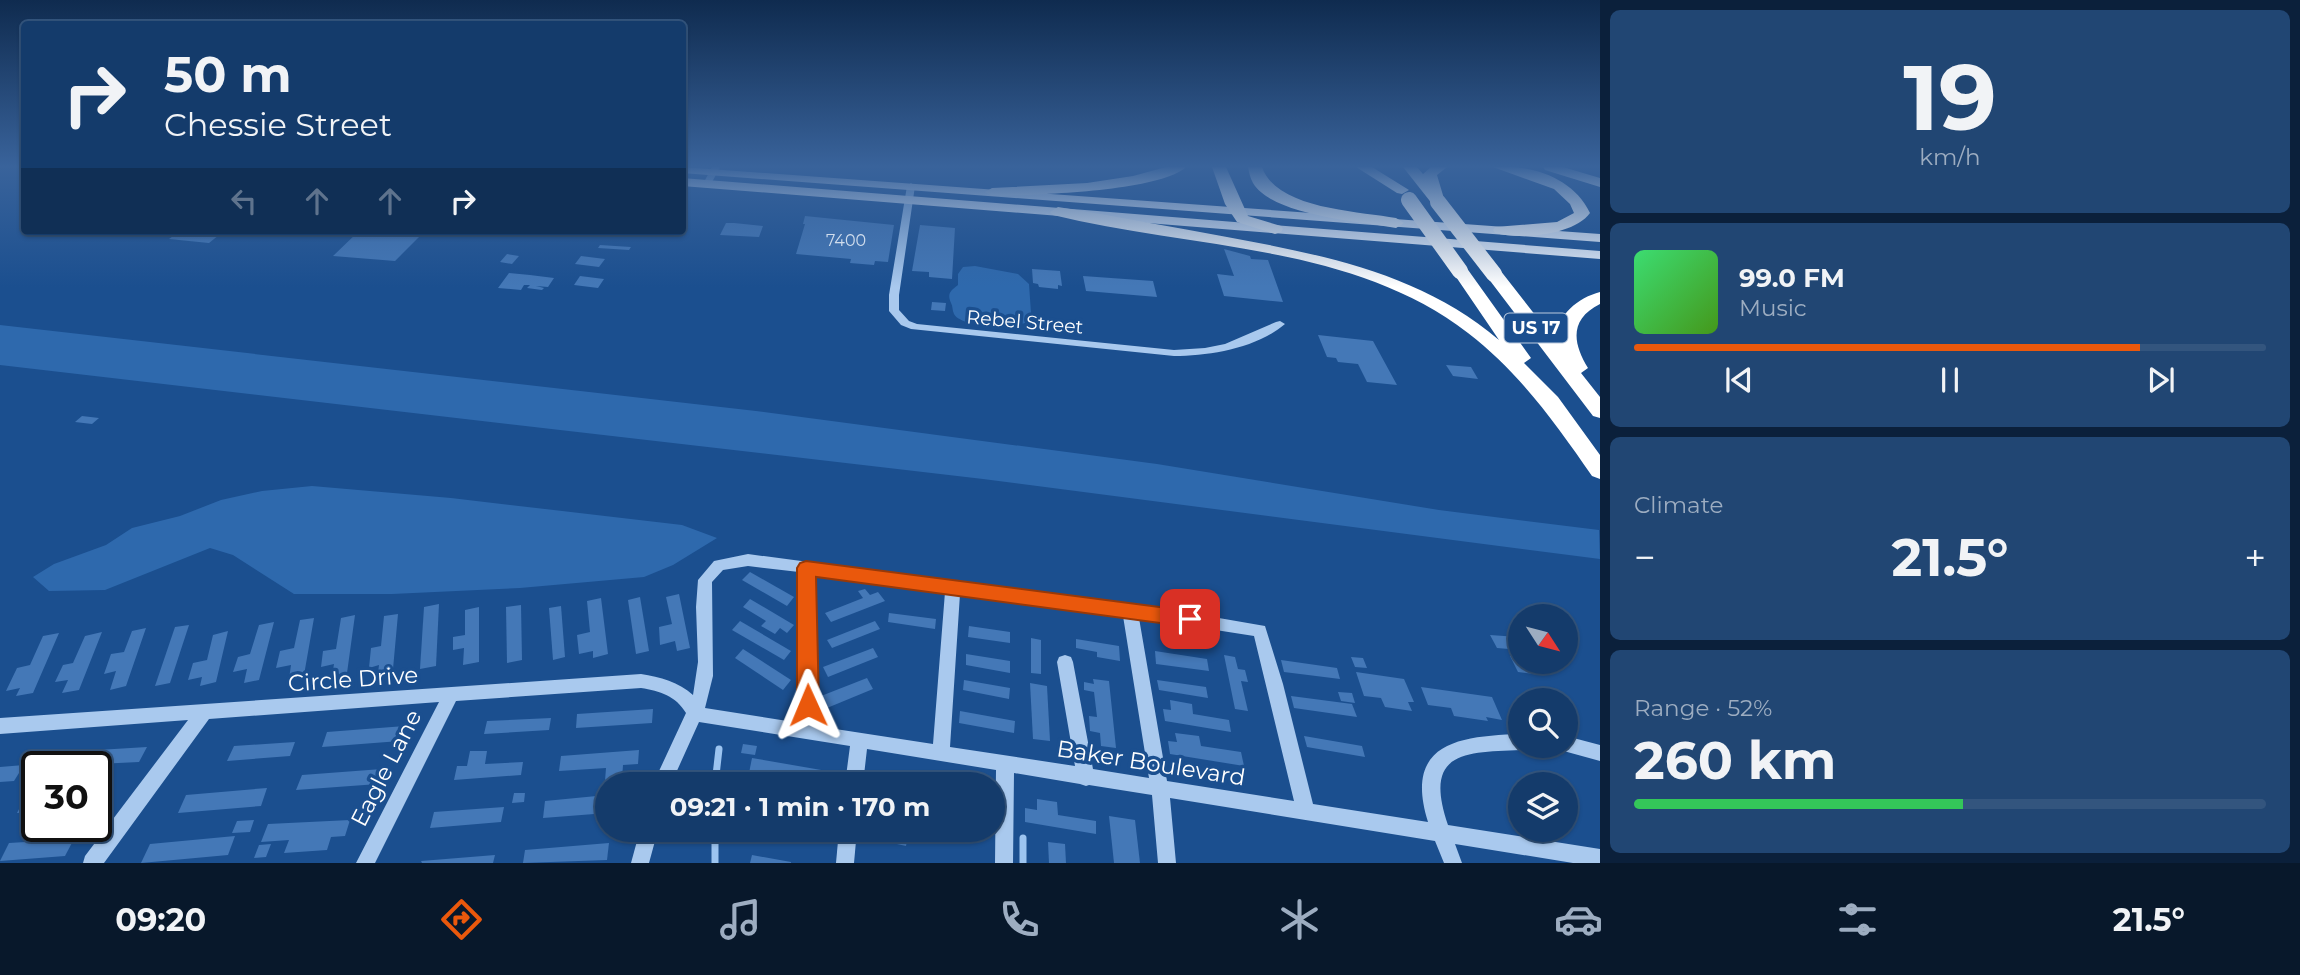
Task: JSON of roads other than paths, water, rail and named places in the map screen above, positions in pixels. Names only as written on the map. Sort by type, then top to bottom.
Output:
[{"type":"highway","points":[[1235,207],[1246,221],[1275,229]]},
{"type":"highway","points":[[1309,207],[1396,222]]},
{"type":"highway","name":"US 17","points":[[1414,207],[1532,379],[1600,471]]},
{"type":"highway","name":"US 17","points":[[1442,207],[1584,383],[1600,409]]},
{"type":"highway","points":[[1501,230],[1565,226],[1577,222],[1582,213],[1579,207]]},
{"type":"highway","points":[[1058,212],[1294,254],[1368,274],[1417,294],[1457,316],[1532,379]]},
{"type":"highway","points":[[1584,383],[1570,356],[1566,327],[1576,312],[1600,297]]},
{"type":"main road","points":[[1000,207],[1600,255]]},
{"type":"main road","points":[[1188,207],[1600,238]]},
{"type":"street","name":"Rebel Street","points":[[910,207],[894,295],[894,311],[905,323],[915,327],[1174,353],[1212,353],[1235,347],[1280,324]]},
{"type":"street","points":[[667,772],[695,715],[705,671],[705,580],[712,571],[731,562],[748,560],[1259,631],[1275,684],[1306,812]]},
{"type":"street","points":[[806,568],[808,732]]},
{"type":"street","points":[[941,753],[953,588]]},
{"type":"street","points":[[1130,612],[1160,789],[1167,863]]},
{"type":"street","points":[[1065,662],[1086,778]]},
{"type":"street","name":"Circle Drive","points":[[0,726],[641,681],[661,684],[678,692],[692,705],[695,715]]},
{"type":"street","name":"Eagle Lane","points":[[365,863],[451,695]]},
{"type":"street","points":[[92,863],[204,712]]},
{"type":"street","name":"Baker Boulevard","points":[[695,715],[1600,858]]},
{"type":"street","points":[[855,772],[859,741]]},
{"type":"street","points":[[1452,863],[1430,794],[1433,772],[1440,760],[1458,748],[1508,743]]},
{"type":"street","points":[[1578,747],[1600,753]]},
{"type":"street","points":[[1004,863],[1005,764]]},
{"type":"street","points":[[640,863],[646,842]]},
{"type":"street","points":[[845,863],[847,842]]},
{"type":"waterway","points":[[716,772],[719,749]]},
{"type":"waterway","points":[[1023,838],[1023,863]]},
{"type":"waterway","points":[[715,842],[715,863]]}]
